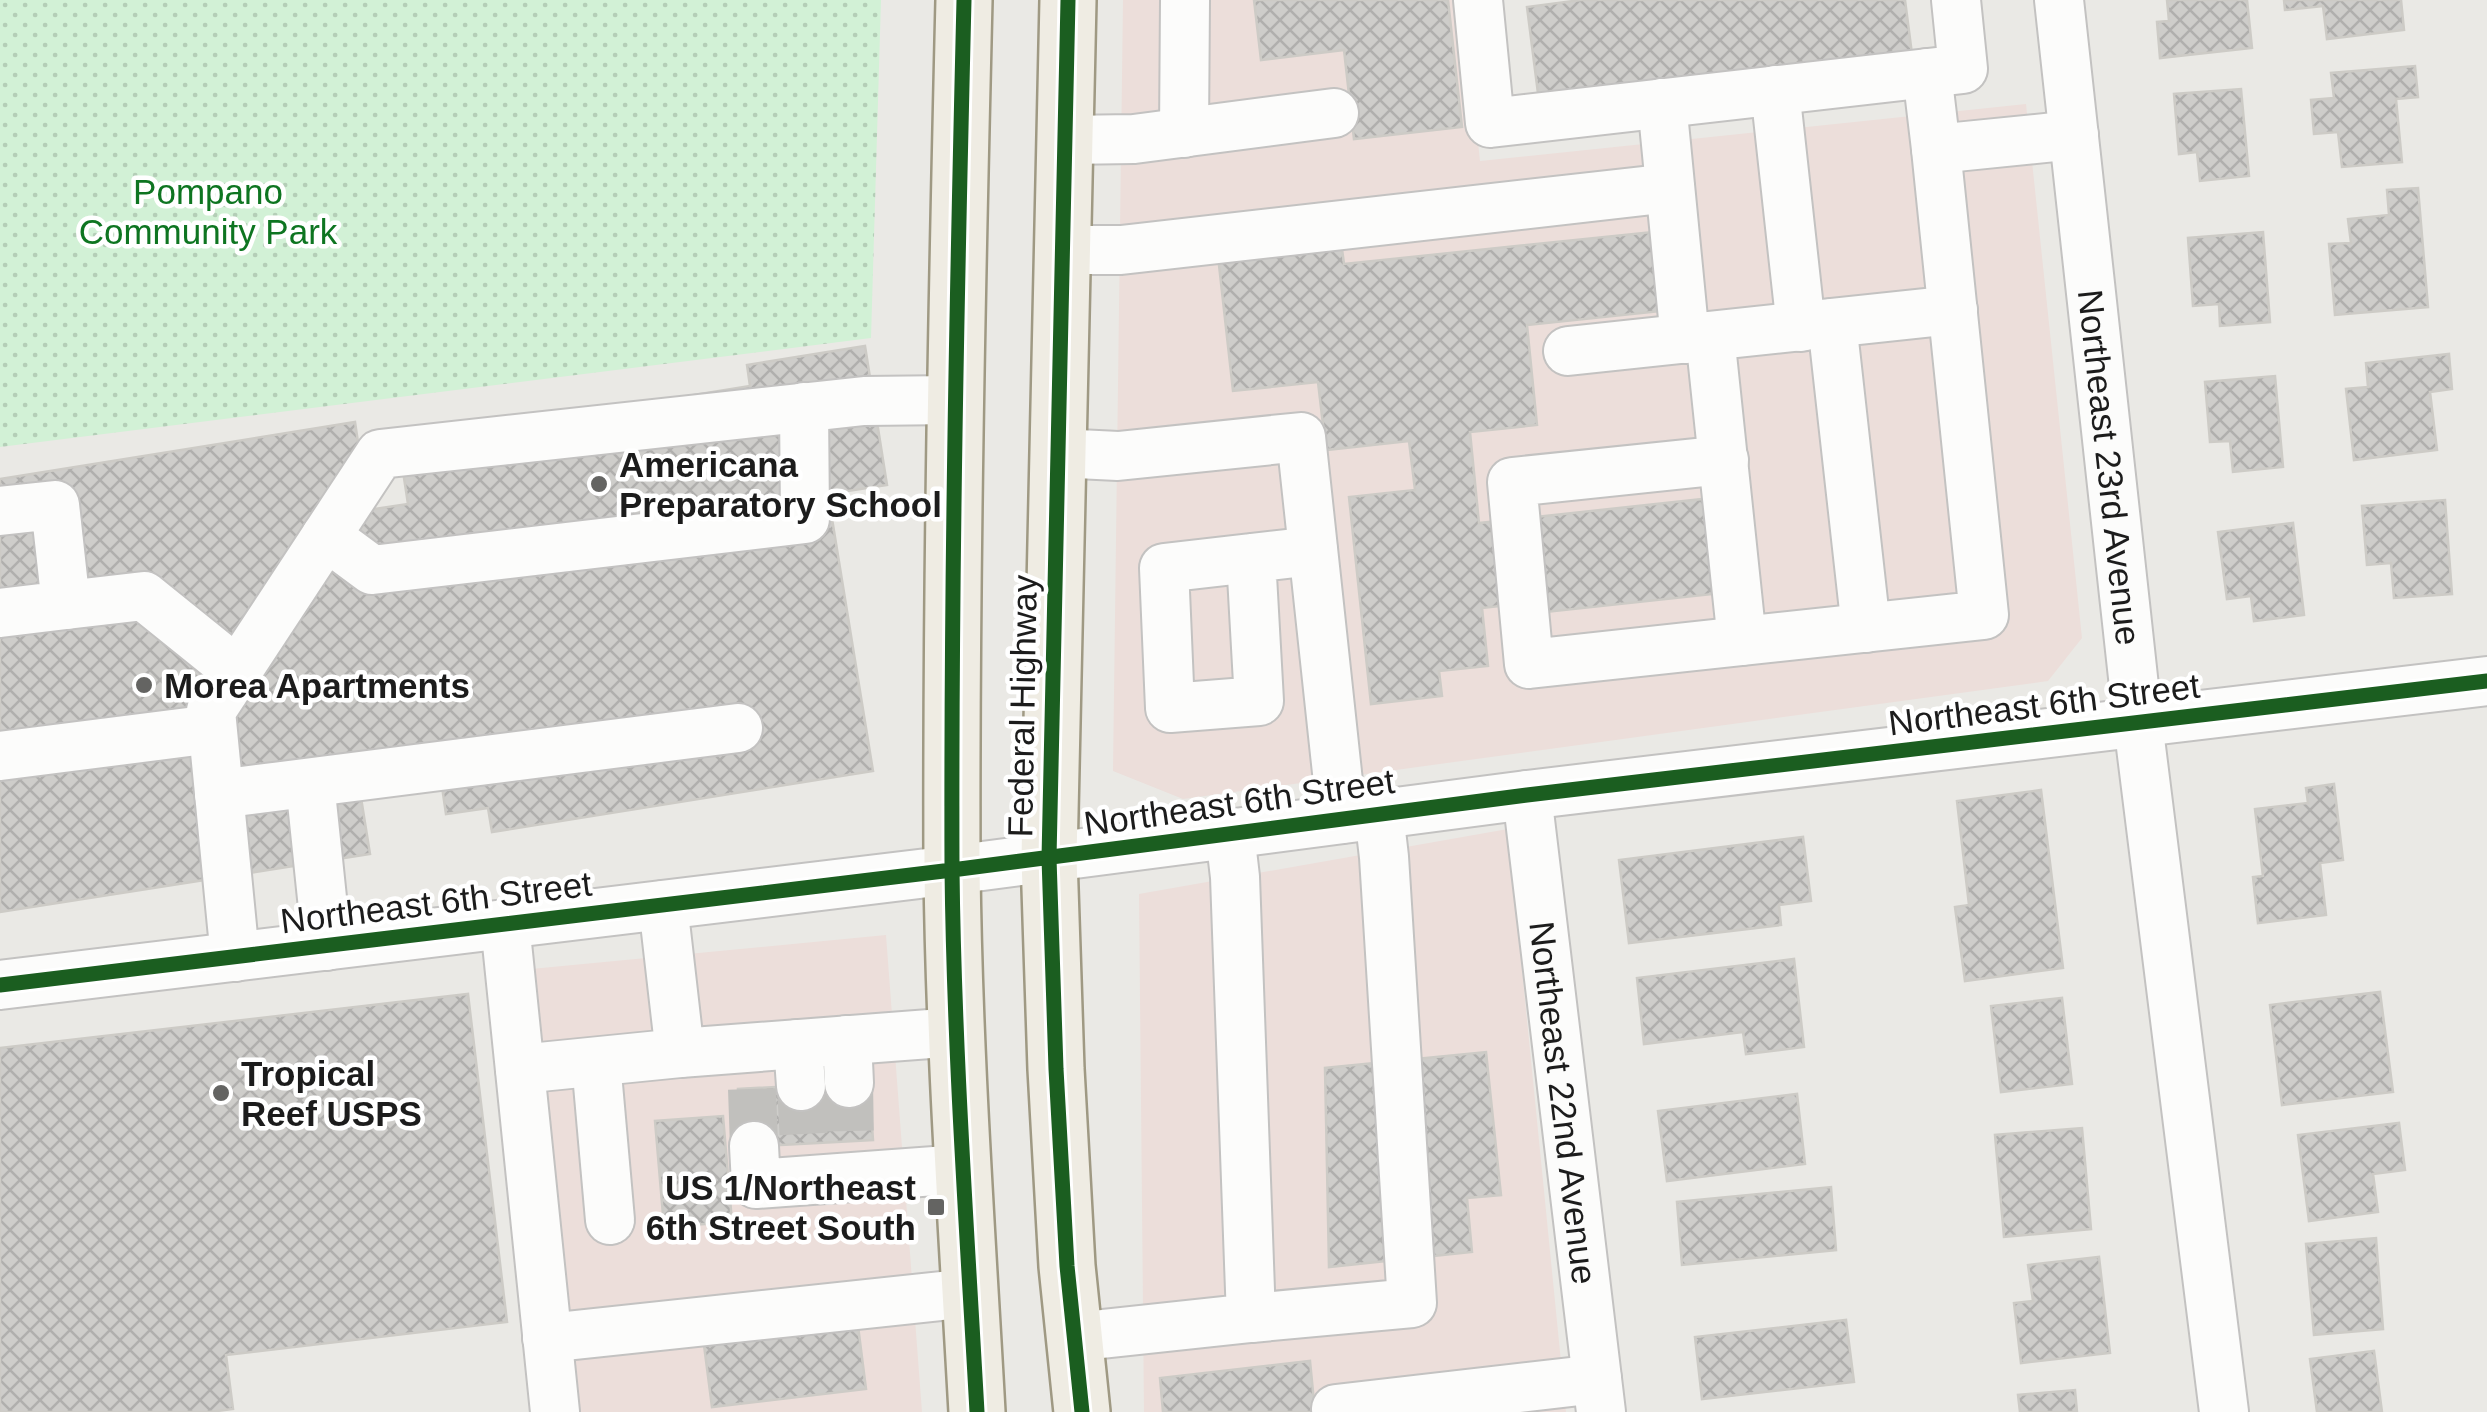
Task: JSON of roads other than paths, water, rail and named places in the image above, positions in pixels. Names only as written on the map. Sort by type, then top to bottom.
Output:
[{"type":"main road","name":"Federal Highway","points":[[964,0],[955,400],[952,870],[962,1169],[977,1412]]},
{"type":"main road","name":"Federal Highway","points":[[1068,0],[1050,858],[1056,1069],[1082,1412]]},
{"type":"street","points":[[1184,133],[1185,0]]},
{"type":"street","points":[[1478,0],[1490,122],[1963,69],[1956,0]]},
{"type":"street","name":"Northeast 23rd Avenue","points":[[2059,0],[2138,723],[2224,1412]]},
{"type":"street","points":[[1724,460],[1512,482],[1528,664],[1984,615],[1927,73]]},
{"type":"street","points":[[1775,90],[1866,628]]},
{"type":"street","points":[[1662,103],[1670,188],[1724,460],[1742,641]]},
{"type":"street","points":[[1064,140],[1134,139],[1334,114]]},
{"type":"street","points":[[1936,149],[2074,135]]},
{"type":"street","points":[[1062,250],[1121,250],[1670,188]]},
{"type":"street","points":[[1568,351],[1953,310]]},
{"type":"street","points":[[235,957],[211,711],[380,454],[864,401],[955,400]]},
{"type":"street","points":[[326,536],[372,570],[805,519],[804,408]]},
{"type":"street","points":[[1057,453],[1118,456],[1301,438],[1312,551],[1360,817],[1384,858],[1412,1303],[1074,1337]]},
{"type":"street","points":[[0,511],[55,504],[66,605]]},
{"type":"street","points":[[1251,558],[1312,551]]},
{"type":"street","points":[[0,613],[144,596],[237,671]]},
{"type":"street","name":"Northeast 6th Street","points":[[0,985],[1050,858],[1527,795],[2487,681]]},
{"type":"street","points":[[219,794],[738,728]]},
{"type":"street","points":[[0,756],[212,729]]},
{"type":"street","points":[[310,783],[327,946]]},
{"type":"street","name":"Northeast 22nd Avenue","points":[[1527,795],[1599,1396]]},
{"type":"street","points":[[1230,834],[1235,877],[1251,1318]]},
{"type":"street","points":[[663,905],[680,1053]]},
{"type":"street","points":[[505,924],[556,1412]]},
{"type":"street","points":[[520,1069],[680,1053],[751,1068],[848,1062],[956,1032]]},
{"type":"street","points":[[596,1062],[610,1220]]},
{"type":"street","points":[[754,1146],[756,1184],[828,1160],[962,1169]]},
{"type":"street","points":[[547,1338],[970,1293]]},
{"type":"street","points":[[1337,1412],[1336,1409],[1599,1396]]},
{"type":"tunnel","points":[[849,1083],[850,1141]]},
{"type":"tunnel","points":[[801,1086],[804,1143]]},
{"type":"tunnel","points":[[752,1089],[754,1146]]},
{"type":"place","name":"Americana Preparatory School","points":[[599,484]]},
{"type":"place","name":"Morea Apartments","points":[[144,685]]},
{"type":"place","name":"Tropical Reef USPS","points":[[221,1093]]},
{"type":"place","name":"US 1/Northeast 6th Street South","points":[[936,1207]]},
{"type":"park label","name":"Pompano Community Park","points":[[208,211]]}]
